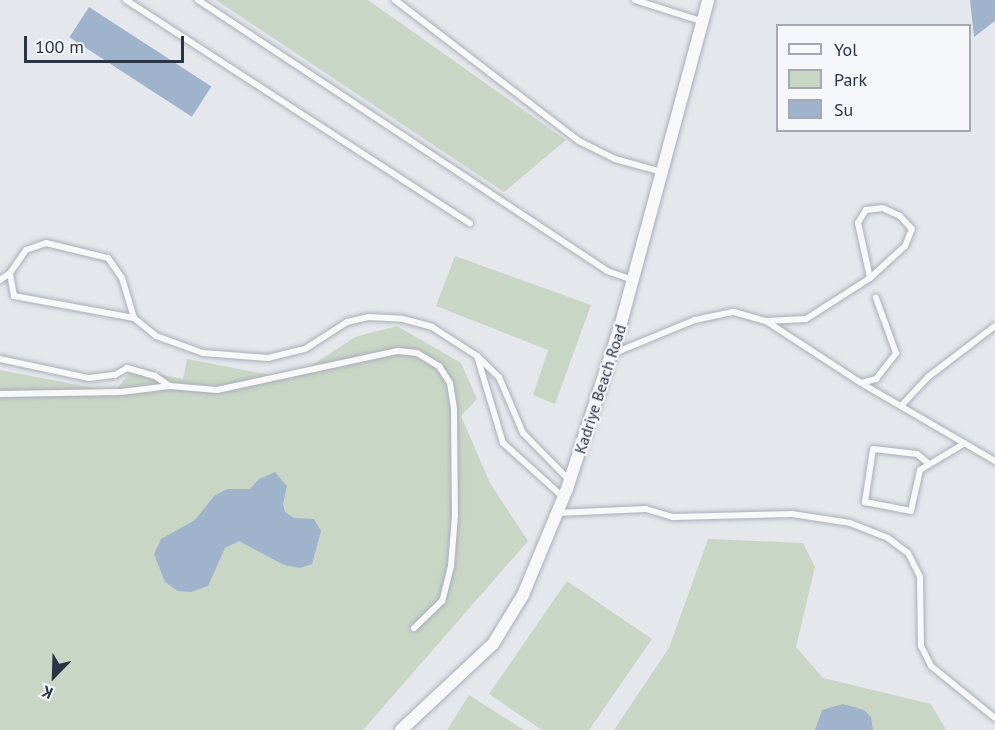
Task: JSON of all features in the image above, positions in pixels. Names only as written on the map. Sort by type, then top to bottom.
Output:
[{"type":"street","name":"Kadriye Beach Road","points":[[401,730],[493,644],[524,595],[570,480],[612,354],[634,280],[708,0]]},
{"type":"lane","points":[[126,0],[470,223]]},
{"type":"lane","points":[[198,0],[607,271],[634,280]]},
{"type":"lane","points":[[395,0],[579,141],[615,159],[662,172]]},
{"type":"lane","points":[[635,0],[701,21]]},
{"type":"lane","points":[[766,321],[806,319],[870,278],[905,246],[912,229],[900,216],[882,208],[866,210],[858,223],[870,278]]},
{"type":"lane","points":[[0,280],[10,273],[26,250],[46,243],[108,258],[122,278],[134,318]]},
{"type":"lane","points":[[10,273],[14,296],[134,318],[156,336],[203,353],[268,358],[305,349],[347,322],[368,317],[403,319],[432,327],[477,356],[499,377],[523,433],[570,480]]},
{"type":"lane","points":[[861,383],[876,379],[896,353],[876,298]]},
{"type":"lane","points":[[612,354],[695,320],[734,312],[766,321],[861,383],[995,461]]},
{"type":"lane","points":[[901,406],[928,377],[995,326]]},
{"type":"lane","points":[[0,394],[121,392],[170,386],[217,390],[398,351],[417,353],[439,366],[450,383],[454,409],[455,515],[451,566],[442,601],[414,628]]},
{"type":"lane","points":[[477,356],[503,442],[563,497]]},
{"type":"lane","points":[[0,359],[89,378],[115,375],[127,368],[155,376],[170,386]]},
{"type":"lane","points":[[927,463],[917,454],[873,449],[865,502],[911,511],[920,471],[927,463],[965,443]]},
{"type":"lane","points":[[557,513],[646,509],[673,517],[792,514],[850,524],[888,538],[908,553],[920,577],[921,646],[931,666],[995,718]]},
{"type":"green space","points":[[216,0],[368,0],[566,140],[504,192]]},
{"type":"green space","points":[[455,256],[591,305],[555,404],[533,395],[548,350],[436,306]]},
{"type":"green space","points":[[397,326],[461,363],[477,399],[461,416],[490,483],[528,541],[363,730],[0,730],[0,370],[114,392],[133,369],[183,379],[187,359],[291,379],[355,337]]},
{"type":"green space","points":[[708,539],[803,543],[815,567],[796,647],[823,678],[931,704],[946,730],[614,730],[669,648]]},
{"type":"green space","points":[[567,581],[652,639],[589,730],[542,730],[489,694]]},
{"type":"green space","points":[[469,695],[524,730],[447,730]]},
{"type":"water","points":[[970,0],[995,0],[995,21],[974,37]]},
{"type":"water","points":[[89,7],[211,87],[192,117],[69,37]]},
{"type":"water","points":[[275,472],[287,486],[283,504],[285,512],[294,518],[314,519],[321,531],[312,564],[300,568],[284,565],[239,541],[225,548],[208,586],[191,592],[178,591],[165,582],[154,554],[161,539],[195,520],[214,496],[227,489],[250,489],[259,479]]},
{"type":"water","points":[[843,704],[864,710],[871,717],[873,730],[815,730],[822,710]]}]
